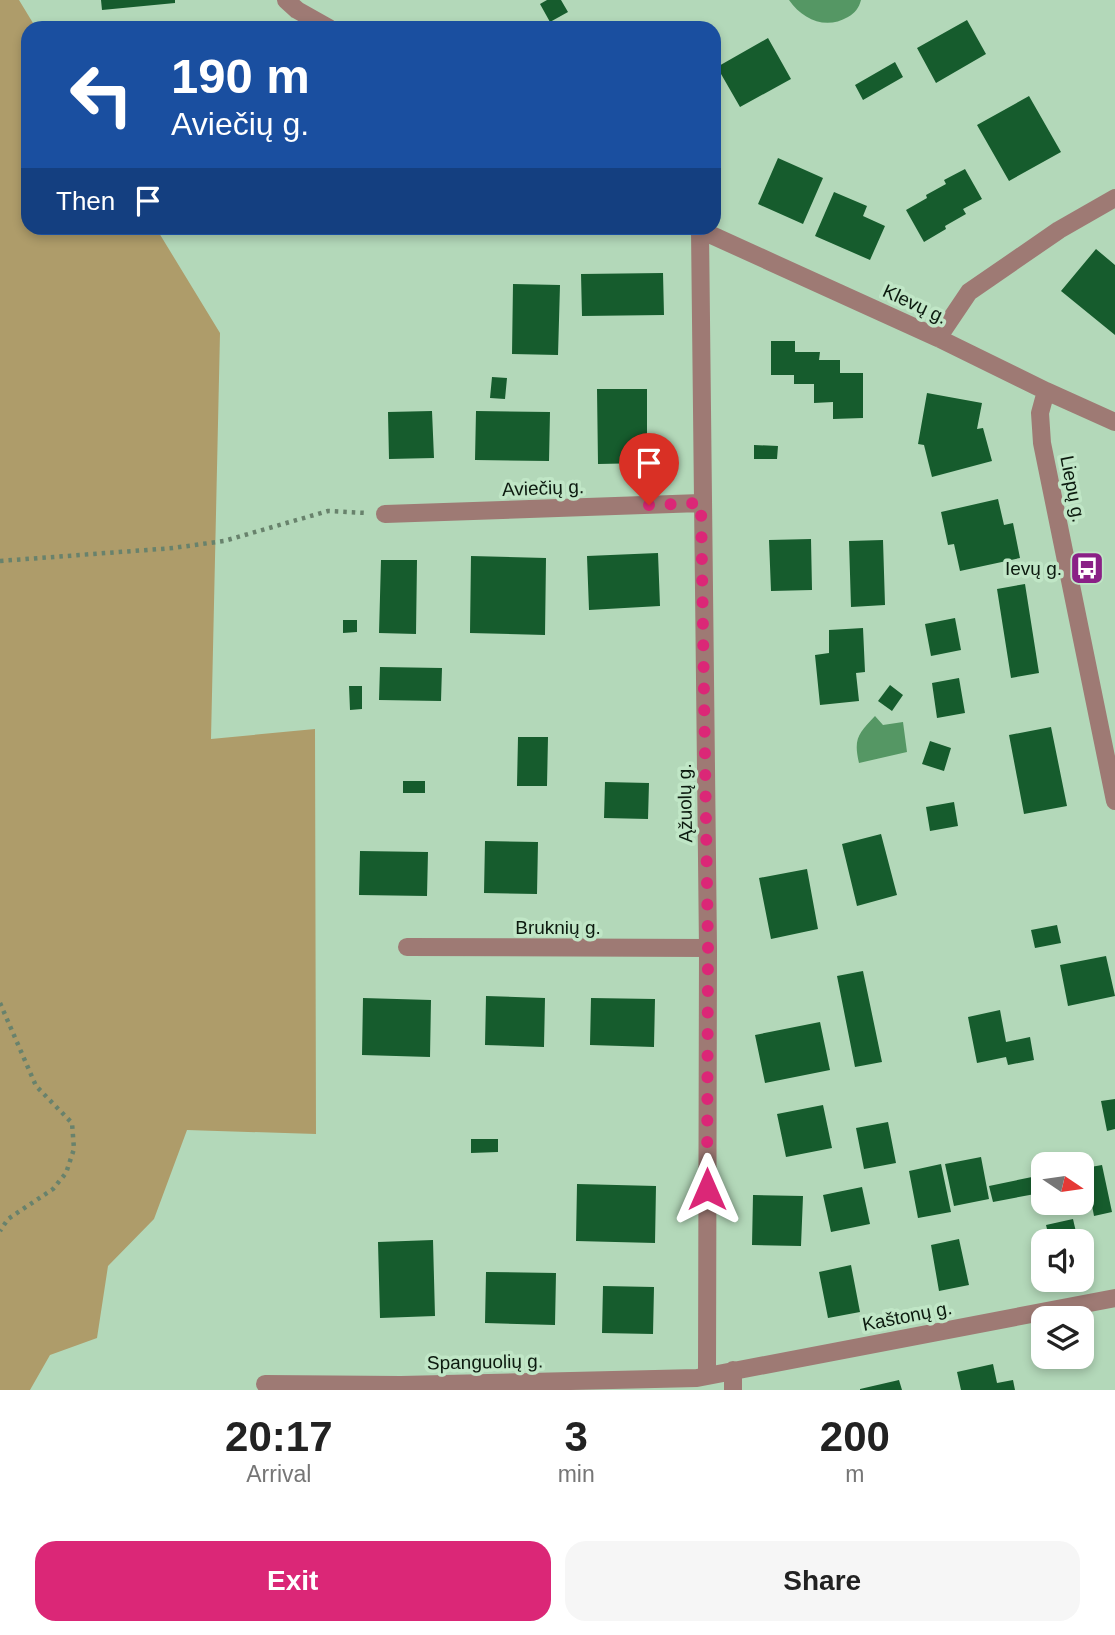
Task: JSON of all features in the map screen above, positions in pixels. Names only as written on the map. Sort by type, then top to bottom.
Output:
[{"type":"street","points":[[286,0],[317,21]]},
{"type":"street","points":[[938,338],[969,292],[1059,230],[1115,198]]},
{"type":"street","name":"Ąžuolų g.","points":[[698,235],[708,948],[707,1376]]},
{"type":"street","name":"Klevų g.","points":[[711,235],[1115,422]]},
{"type":"street","name":"Liepų g.","points":[[1046,391],[1040,413],[1042,443],[1115,801]]},
{"type":"street","name":"Aviečių g.","points":[[385,514],[701,503]]},
{"type":"street","name":"Bruknių g.","points":[[407,947],[708,948]]},
{"type":"street","name":"Kaštonų g.","points":[[707,1376],[1115,1298]]},
{"type":"street","points":[[733,1370],[733,1390]]},
{"type":"street","name":"Spanguolių g.","points":[[265,1384],[401,1385],[707,1376]]},
{"type":"path","points":[[0,561],[173,548],[224,541],[328,511],[385,514]]},
{"type":"path","points":[[0,1003],[36,1086],[72,1123],[74,1149],[66,1173],[52,1189],[8,1219],[0,1231]]},
{"type":"shaded area","points":[[0,0],[19,0],[32,21],[21,21],[21,235],[160,235],[220,333],[211,739],[315,729],[316,1134],[187,1130],[154,1219],[108,1266],[97,1338],[50,1355],[30,1390],[0,1390]]},
{"type":"shaded area","points":[[789,0],[861,0],[853,14],[840,21],[823,23],[808,18]]},
{"type":"shaded area","points":[[875,716],[883,725],[903,722],[907,752],[859,763],[859,736]]},
{"type":"building","points":[[101,0],[175,0],[175,3],[102,10]]},
{"type":"building","points":[[547,0],[561,0],[568,12],[549,21],[540,4]]},
{"type":"building","points":[[967,20],[986,54],[936,83],[917,48]]},
{"type":"building","points":[[768,38],[791,79],[740,107],[721,74],[721,65]]},
{"type":"building","points":[[895,62],[903,77],[863,100],[855,85]]},
{"type":"building","points":[[1029,96],[1061,152],[1009,181],[977,125]]},
{"type":"building","points":[[778,158],[823,178],[803,224],[758,204]]},
{"type":"building","points":[[965,169],[982,199],[963,209],[966,214],[924,242],[906,210],[946,184],[944,180]]},
{"type":"building","points":[[834,192],[867,206],[863,216],[885,226],[870,260],[815,236]]},
{"type":"building","points":[[1096,249],[1115,265],[1115,335],[1061,291]]},
{"type":"building","points":[[663,273],[664,315],[582,316],[581,274]]},
{"type":"building","points":[[513,284],[560,285],[558,355],[512,354]]},
{"type":"building","points":[[771,341],[795,341],[795,352],[820,352],[819,360],[840,360],[840,373],[863,373],[863,418],[833,419],[833,402],[814,403],[814,384],[794,384],[794,375],[771,375]]},
{"type":"building","points":[[492,377],[507,378],[505,399],[490,398]]},
{"type":"building","points":[[597,389],[647,389],[647,463],[598,464]]},
{"type":"building","points":[[927,393],[982,403],[977,429],[983,428],[992,461],[932,477],[924,445],[918,444]]},
{"type":"building","points":[[432,411],[434,458],[389,459],[388,412]]},
{"type":"building","points":[[476,411],[550,412],[549,461],[475,460]]},
{"type":"building","points":[[754,445],[778,446],[777,459],[754,459]]},
{"type":"building","points":[[998,499],[1004,525],[1013,523],[1020,558],[960,571],[954,544],[948,545],[941,512]]},
{"type":"building","points":[[811,539],[812,590],[771,591],[769,540]]},
{"type":"building","points":[[883,540],[885,605],[851,607],[849,541]]},
{"type":"building","points":[[658,553],[660,606],[589,610],[587,556]]},
{"type":"building","points":[[471,556],[546,558],[545,635],[470,633]]},
{"type":"building","points":[[381,560],[417,560],[416,634],[379,633]]},
{"type":"building","points":[[1025,584],[1039,673],[1011,678],[997,589]]},
{"type":"building","points":[[955,618],[961,650],[931,656],[925,624]]},
{"type":"building","points":[[343,620],[357,620],[357,632],[343,633]]},
{"type":"building","points":[[863,628],[865,672],[856,673],[859,701],[820,705],[815,655],[829,653],[829,630]]},
{"type":"building","points":[[380,667],[442,668],[441,701],[379,700]]},
{"type":"building","points":[[959,678],[965,713],[937,718],[932,683]]},
{"type":"building","points":[[890,685],[903,695],[892,711],[878,701]]},
{"type":"building","points":[[349,686],[362,686],[362,709],[350,710]]},
{"type":"building","points":[[1051,727],[1067,806],[1024,814],[1009,735]]},
{"type":"building","points":[[518,737],[548,737],[547,786],[517,786]]},
{"type":"building","points":[[930,741],[951,748],[944,771],[922,764]]},
{"type":"building","points":[[403,781],[425,781],[425,793],[403,793]]},
{"type":"building","points":[[605,782],[649,783],[648,819],[604,818]]},
{"type":"building","points":[[954,802],[958,826],[930,831],[926,807]]},
{"type":"building","points":[[881,834],[897,895],[857,906],[842,844]]},
{"type":"building","points":[[485,841],[538,842],[537,894],[484,893]]},
{"type":"building","points":[[360,851],[428,852],[427,896],[359,895]]},
{"type":"building","points":[[807,869],[818,929],[771,939],[759,878]]},
{"type":"building","points":[[1057,925],[1061,943],[1035,948],[1031,930]]},
{"type":"building","points":[[1106,956],[1115,996],[1068,1006],[1060,965]]},
{"type":"building","points":[[863,971],[882,1062],[855,1067],[837,976]]},
{"type":"building","points":[[486,996],[545,998],[544,1047],[485,1045]]},
{"type":"building","points":[[363,998],[431,1000],[430,1057],[362,1055]]},
{"type":"building","points":[[591,998],[655,999],[654,1047],[590,1045]]},
{"type":"building","points":[[1000,1010],[1006,1042],[1030,1037],[1034,1060],[1008,1065],[1006,1057],[977,1063],[968,1017]]},
{"type":"building","points":[[820,1022],[830,1070],[765,1083],[755,1035]]},
{"type":"building","points":[[1115,1099],[1115,1129],[1107,1131],[1101,1101]]},
{"type":"building","points":[[823,1105],[832,1148],[786,1157],[777,1114]]},
{"type":"building","points":[[888,1122],[896,1163],[864,1169],[856,1128]]},
{"type":"building","points":[[471,1139],[498,1139],[498,1152],[471,1153]]},
{"type":"building","points":[[981,1157],[989,1199],[954,1206],[945,1164]]},
{"type":"building","points":[[941,1164],[951,1212],[918,1218],[909,1171]]},
{"type":"building","points":[[1102,1165],[1112,1212],[1094,1216],[1094,1215],[1094,1166]]},
{"type":"building","points":[[1031,1177],[1031,1195],[993,1202],[989,1186]]},
{"type":"building","points":[[577,1184],[656,1186],[655,1243],[576,1241]]},
{"type":"building","points":[[862,1187],[870,1224],[831,1232],[823,1195]]},
{"type":"building","points":[[753,1195],[803,1196],[801,1246],[752,1245]]},
{"type":"building","points":[[1073,1219],[1075,1229],[1047,1229],[1046,1225]]},
{"type":"building","points":[[959,1239],[969,1285],[939,1291],[931,1245]]},
{"type":"building","points":[[433,1240],[435,1316],[380,1318],[378,1242]]},
{"type":"building","points":[[851,1265],[860,1312],[828,1318],[819,1272]]},
{"type":"building","points":[[486,1272],[556,1273],[555,1325],[485,1323]]},
{"type":"building","points":[[603,1286],[654,1287],[653,1334],[602,1333]]},
{"type":"building","points":[[993,1364],[997,1383],[1013,1380],[1015,1390],[961,1390],[957,1372]]},
{"type":"building","points":[[899,1380],[902,1390],[860,1390],[860,1389]]},
{"type":"place","name":"Ievų g.","points":[[1087,568]]},
{"type":"route","points":[[649,505],[701,503],[708,948],[707,1189]]}]
